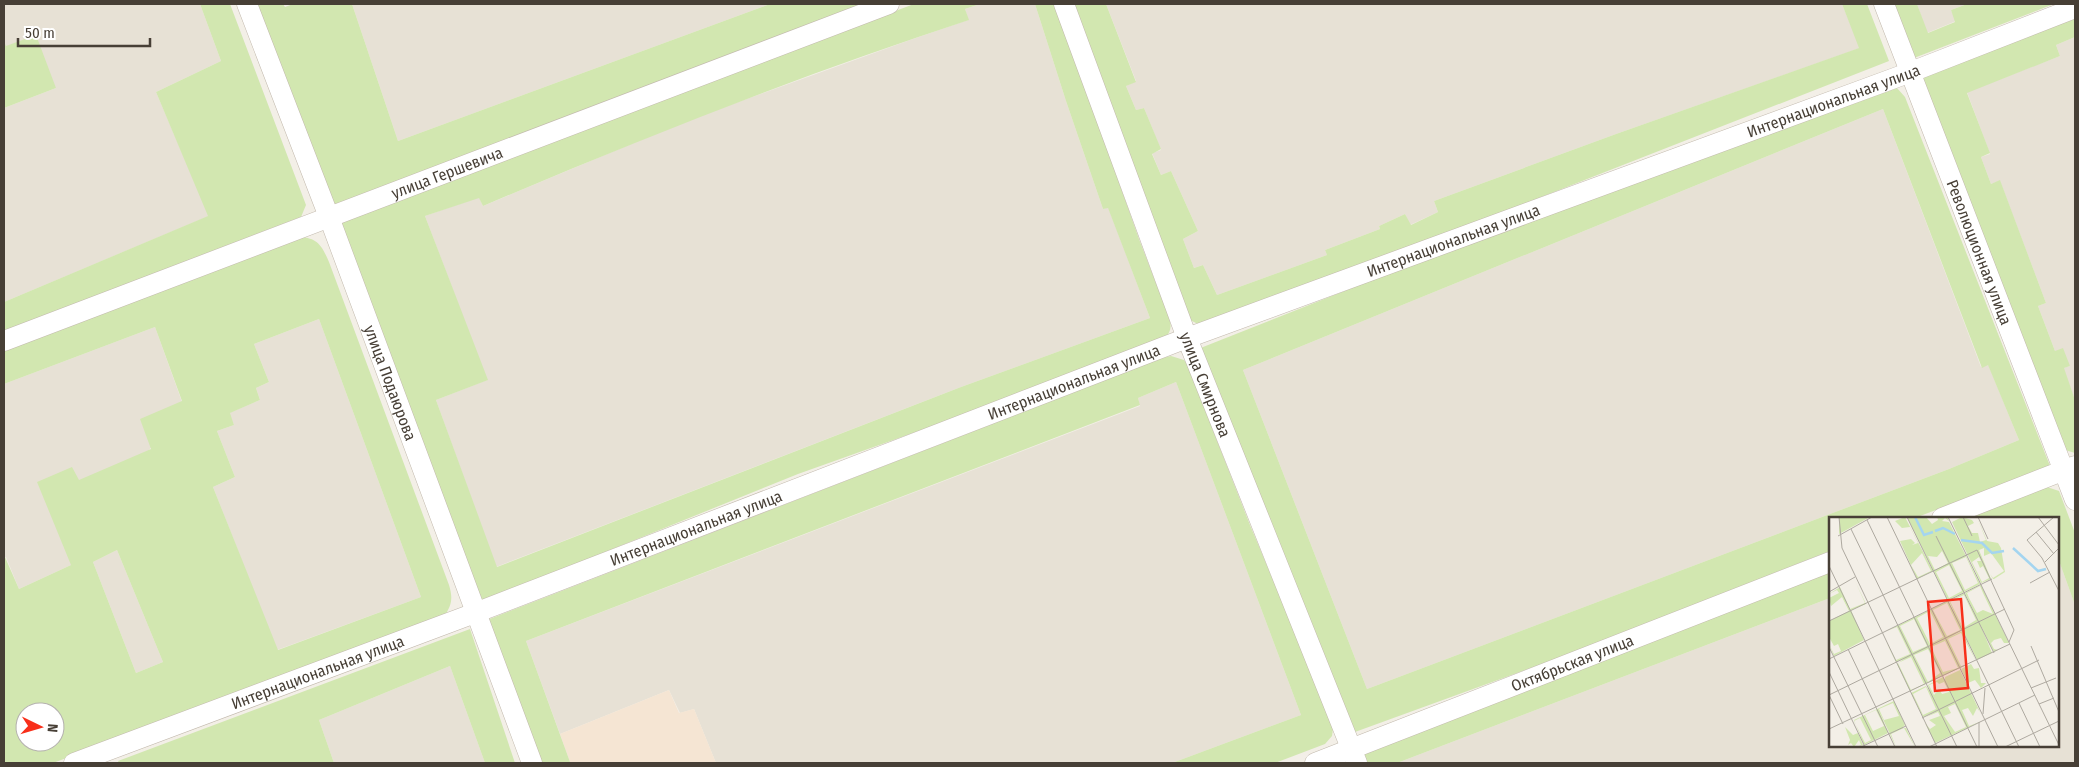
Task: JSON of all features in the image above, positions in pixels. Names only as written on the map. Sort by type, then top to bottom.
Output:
[{"type":"street","name":"улица Подаюрова","points":[[247,4],[329,217],[532,763]]},
{"type":"street","name":"улица Гершевича","points":[[4,340],[889,4]]},
{"type":"street","name":"улица Смирнова","points":[[1064,4],[1187,338],[1354,756]]},
{"type":"street","name":"Революционная улица","points":[[1884,4],[2070,468],[2075,500]]},
{"type":"street","name":"Интернациональная улица","points":[[74,763],[475,613],[1187,338],[1911,72],[2075,8]]},
{"type":"street","points":[[1945,517],[2070,468]]},
{"type":"street","name":"Октябрьская улица","points":[[1315,763],[1354,756],[1829,562]]},
{"type":"shaded area","points":[[4,4],[200,4],[221,61],[156,92],[209,216],[4,302],[4,108],[56,88],[5,47]]},
{"type":"shaded area","points":[[352,4],[770,4],[398,141]]},
{"type":"shaded area","points":[[980,4],[1035,4],[1103,209],[1108,207],[1150,318],[961,387],[496,567],[436,400],[487,380],[425,216],[479,197],[483,206],[691,119],[968,20],[965,9]]},
{"type":"shaded area","points":[[1106,4],[1842,4],[1860,48],[1616,134],[1434,201],[1438,212],[1410,225],[1405,214],[1379,226],[1380,229],[1325,250],[1327,255],[1217,295],[1203,265],[1194,268],[1183,239],[1198,231],[1171,171],[1161,175],[1152,153],[1161,150],[1144,108],[1136,110],[1126,86],[1136,81]]},
{"type":"shaded area","points":[[1917,4],[1967,4],[1951,10],[1956,21],[1927,33]]},
{"type":"shaded area","points":[[2075,37],[2075,400],[2063,368],[2070,366],[2055,351],[2038,306],[2046,303],[2000,181],[1991,184],[1981,157],[1990,154],[1967,92],[2060,56],[2056,45]]},
{"type":"shaded area","points":[[1883,109],[1981,367],[1988,364],[2019,440],[1949,469],[1367,689],[1243,370]]},
{"type":"shaded area","points":[[319,319],[421,597],[277,650],[213,487],[235,477],[217,431],[234,425],[229,413],[260,400],[256,388],[269,382],[254,344]]},
{"type":"shaded area","points":[[155,327],[182,402],[71,565],[19,589],[6,557],[4,557],[4,384]]},
{"type":"shaded area","points":[[1176,382],[1301,715],[1172,763],[716,763],[694,709],[680,713],[669,690],[560,734],[526,641],[1140,406],[1138,398]]},
{"type":"shaded area","points":[[117,550],[163,662],[136,673],[93,562]]},
{"type":"shaded area","points":[[2059,561],[2075,605],[2075,763],[1397,763],[1829,598],[1829,747],[2059,747]]},
{"type":"shaded area","points":[[450,666],[485,763],[334,763],[319,720]]},
{"type":"shaded area","points":[[669,690],[679,713],[694,709],[716,763],[567,763],[570,762],[560,734]]},
{"type":"green space","points":[[200,4],[230,4],[306,205],[301,217],[4,331],[4,302],[208,216],[156,92],[221,61]]},
{"type":"green space","points":[[255,4],[283,4],[285,7],[293,4],[352,4],[398,141],[770,4],[862,4],[338,205],[333,203]]},
{"type":"green space","points":[[914,4],[980,4],[965,9],[969,20],[846,62],[724,108],[483,206],[479,198],[425,216],[488,380],[436,400],[497,567],[961,387],[1150,318],[1108,208],[1103,209],[1035,4],[1056,4],[1139,239],[1169,317],[1170,329],[1164,340],[1053,383],[798,474],[479,603],[339,228],[344,219]]},
{"type":"green space","points":[[1074,4],[1106,4],[1136,82],[1126,86],[1136,110],[1144,108],[1161,149],[1152,154],[1161,175],[1171,171],[1198,231],[1183,239],[1194,268],[1203,265],[1217,295],[1327,255],[1325,250],[1380,229],[1379,226],[1405,214],[1411,225],[1438,212],[1434,201],[1859,48],[1842,4],[1867,4],[1889,61],[1398,253],[1203,324],[1190,320]]},
{"type":"green space","points":[[1893,4],[1917,4],[1928,33],[1955,22],[1951,10],[1967,4],[2054,4],[1914,58]]},
{"type":"green space","points":[[2075,17],[2075,37],[2056,45],[2060,56],[1967,93],[1990,153],[1981,157],[1991,184],[2000,180],[2046,303],[2038,306],[2055,351],[2063,348],[2070,366],[2064,368],[2075,400],[2075,453],[2065,450],[1921,76]]},
{"type":"green space","points":[[36,35],[56,88],[4,108],[4,42],[6,46]]},
{"type":"green space","points":[[1897,88],[1905,97],[2050,466],[1918,517],[1829,517],[1829,551],[1550,661],[1355,732],[1198,349],[1405,267]],"holes":[[[1883,109],[1982,368],[1988,365],[2019,440],[1949,469],[1367,689],[1243,370]]]},
{"type":"green space","points":[[300,237],[315,241],[324,251],[329,262],[449,585],[451,601],[447,613],[444,617],[53,763],[4,763],[4,557],[19,589],[71,565],[37,482],[72,467],[79,480],[151,449],[140,419],[182,401],[155,327],[4,384],[4,347]],"holes":[[[319,319],[421,597],[278,650],[213,487],[235,477],[217,431],[234,425],[230,413],[260,400],[256,388],[269,382],[254,344]],[[117,550],[163,662],[136,673],[93,562]]]},
{"type":"green space","points":[[1171,356],[1184,360],[1187,364],[1250,525],[1332,721],[1332,736],[1325,744],[1275,763],[1172,763],[1301,715],[1176,382],[1138,398],[1140,405],[526,641],[570,762],[541,763],[487,620]]},
{"type":"green space","points":[[2047,487],[2059,491],[2075,533],[2075,605],[2059,561],[2059,517],[1967,517]]},
{"type":"green space","points":[[1829,570],[1829,598],[1397,763],[1363,763],[1359,753]]},
{"type":"green space","points":[[470,629],[515,763],[485,763],[450,666],[319,720],[334,763],[119,763],[118,761]]}]
